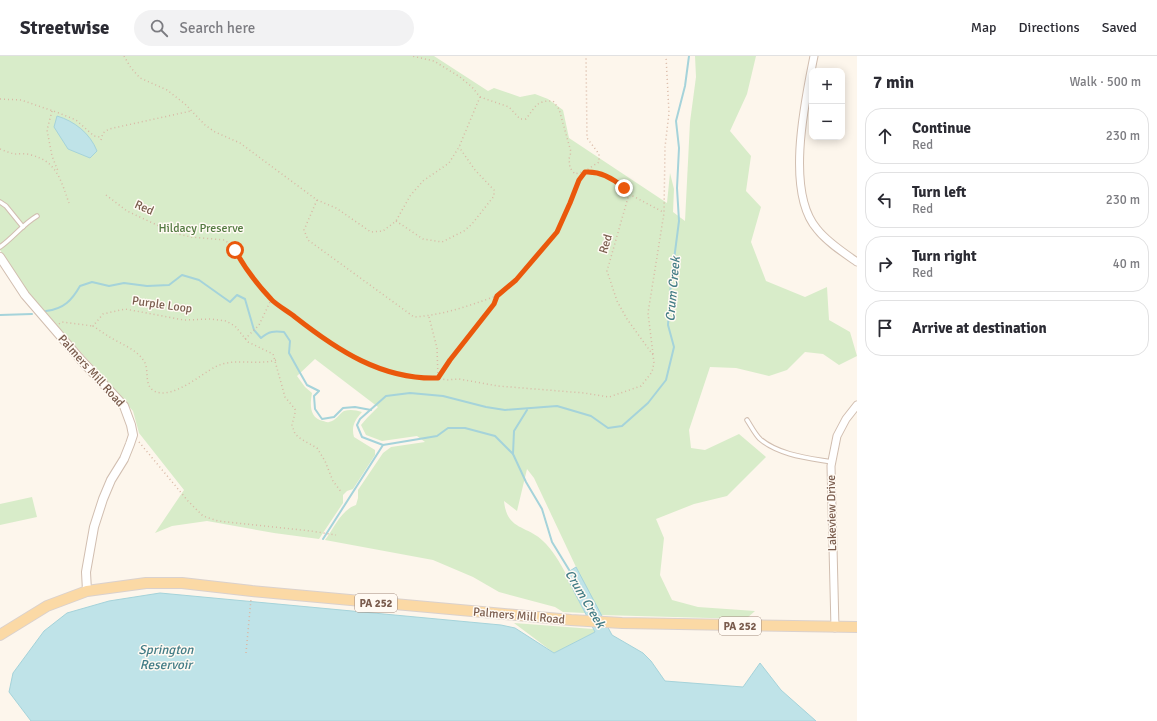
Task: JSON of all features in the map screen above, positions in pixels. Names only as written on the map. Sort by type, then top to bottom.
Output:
[{"type":"main road","name":"Palmers Mill Road","points":[[87,591],[146,583],[182,583],[252,591],[571,620],[622,623],[835,628],[857,627]]},
{"type":"main road","name":"PA 252","points":[[0,635],[47,606],[87,591]]},
{"type":"street","points":[[814,56],[804,110],[800,144],[800,186],[806,210],[816,229],[857,262]]},
{"type":"street","name":"Palmers Mill Road","points":[[0,257],[26,295],[52,327],[124,406],[133,435]]},
{"type":"street","name":"Lakeview Drive","points":[[835,628],[832,462],[837,436],[846,419],[857,404]]},
{"type":"street","points":[[87,591],[86,572],[94,527],[111,480],[124,459],[133,435]]},
{"type":"lane","points":[[0,202],[6,206],[23,227]]},
{"type":"lane","points":[[0,248],[28,221],[36,216]]},
{"type":"lane","points":[[747,420],[759,438],[779,450],[803,457],[832,462]]},
{"type":"path","points":[[124,56],[131,68],[140,78],[167,90],[205,125],[215,132],[240,143],[318,200],[336,208],[371,232],[383,230],[396,221],[410,196],[423,181],[449,163],[477,107],[480,97]]},
{"type":"path","points":[[412,56],[434,61],[472,86],[480,97],[509,107],[520,119],[526,119],[538,103],[553,101],[559,109],[571,152],[569,160],[570,168],[575,174],[594,171],[616,180],[630,194],[664,212]]},
{"type":"path","points":[[318,200],[304,230],[308,240],[414,317],[429,316],[461,309],[497,296],[516,280],[557,232],[579,180],[585,172],[599,162],[598,154],[587,138],[586,56]]},
{"type":"path","points":[[653,355],[648,313],[664,212],[665,147],[669,113],[666,56]]},
{"type":"path","points":[[0,99],[21,100],[52,110],[76,120],[94,136],[100,137]]},
{"type":"path","points":[[52,110],[47,130],[52,156],[58,171]]},
{"type":"path","points":[[101,140],[103,133],[109,129],[191,111]]},
{"type":"path","points":[[396,221],[423,239],[442,242],[464,231],[472,224],[494,196],[494,190],[475,170],[458,146]]},
{"type":"path","points":[[0,149],[16,154],[30,154],[44,159],[58,174],[69,204]]},
{"type":"path","name":"Red","points":[[106,195],[127,211],[174,233],[191,237],[225,240],[235,250],[244,266],[271,300],[316,333],[329,340],[343,352],[359,360],[398,375],[446,380],[459,379],[498,386],[584,392],[609,397],[641,386],[652,372],[654,363],[653,355],[617,301],[607,271],[630,194]]},
{"type":"path","points":[[438,378],[450,360],[494,304],[497,296]]},
{"type":"path","points":[[245,339],[258,326],[271,300]]},
{"type":"path","name":"Purple Loop","points":[[93,326],[103,314],[124,309],[184,320],[211,319],[226,321],[235,326],[248,342],[273,354],[276,360]]},
{"type":"path","points":[[429,316],[437,348],[438,378]]},
{"type":"path","points":[[52,327],[62,322],[93,326],[137,353],[145,363],[148,384],[153,390],[162,393],[177,390],[216,366],[232,362],[259,363],[276,360],[285,397],[295,409],[292,425],[295,434],[317,448],[325,461],[333,481],[342,493]]},
{"type":"path","points":[[133,435],[188,501],[203,516],[218,521],[321,532],[336,535]]},
{"type":"path","points":[[246,653],[251,599]]},
{"type":"green space","name":"Hildacy Preserve","points":[[0,56],[434,56],[488,91],[494,88],[520,97],[535,94],[548,99],[563,110],[569,138],[667,203],[670,173],[674,189],[673,212],[685,221],[690,122],[696,77],[695,56],[756,56],[747,94],[730,131],[751,156],[746,191],[761,207],[751,242],[766,281],[805,297],[827,287],[829,320],[850,332],[857,356],[839,365],[823,354],[805,352],[787,370],[769,376],[736,368],[710,367],[689,430],[691,448],[705,450],[739,434],[766,457],[727,496],[694,504],[656,519],[664,538],[660,575],[672,600],[698,607],[755,611],[746,619],[601,615],[576,567],[534,478],[527,469],[517,511],[504,501],[506,511],[513,523],[537,536],[550,548],[567,575],[585,613],[563,612],[555,607],[499,592],[473,577],[433,560],[325,540],[342,515],[351,507],[356,505],[358,490],[383,453],[391,447],[425,442],[417,436],[382,441],[366,435],[361,425],[378,407],[315,359],[297,376],[305,387],[312,393],[311,406],[313,414],[318,419],[328,422],[334,420],[344,411],[353,410],[362,412],[354,423],[354,437],[375,450],[375,455],[353,489],[347,491],[343,495],[343,503],[319,539],[274,533],[207,521],[172,526],[155,533],[184,490],[139,433],[133,411],[29,294],[0,250]]},
{"type":"green space","points":[[32,497],[37,517],[0,525],[0,504]]},
{"type":"green space","points":[[514,623],[593,629],[595,632],[554,653]]},
{"type":"water","points":[[57,116],[69,121],[86,133],[97,151],[90,158],[68,149],[54,127]]},
{"type":"water","name":"Springton Reservoir","points":[[576,567],[612,635],[643,653],[651,661],[665,681],[743,687],[760,663],[781,690],[816,721],[31,721],[9,692],[13,673],[44,631],[67,613],[109,601],[160,593],[501,625],[515,628],[554,653],[595,632],[565,574]]},
{"type":"waterway","name":"Crum Creek","points":[[513,454],[495,436],[465,428],[448,428],[437,436],[383,445],[362,437],[357,425],[360,419],[386,396],[410,393],[443,396],[486,407],[505,410],[557,406],[591,416],[608,428],[622,426],[648,403],[666,380],[674,347],[668,325],[671,283],[679,221],[677,188],[679,148],[676,121],[685,86],[689,56]]},
{"type":"waterway","points":[[46,311],[63,306],[74,296],[80,286],[92,282],[109,286],[124,283],[147,286],[169,285],[182,275],[199,280],[230,302],[237,295],[245,299],[254,330],[261,338],[272,332],[284,332],[290,341],[289,353],[307,385],[319,391],[314,396],[315,409],[322,419],[334,417],[343,408],[355,407],[371,410]]},
{"type":"waterway","points":[[0,315],[32,314]]},
{"type":"waterway","name":"Crum Creek","points":[[527,410],[514,431],[513,454],[526,482],[542,509],[552,542],[571,573]]},
{"type":"waterway","points":[[323,539],[383,445]]},
{"type":"route","points":[[235,250],[244,266],[271,300],[316,333],[329,340],[343,352],[359,360],[398,375],[438,378],[450,360],[494,304],[497,296],[516,280],[557,232],[579,180],[585,172],[594,171],[605,175],[616,180],[624,188]]}]
